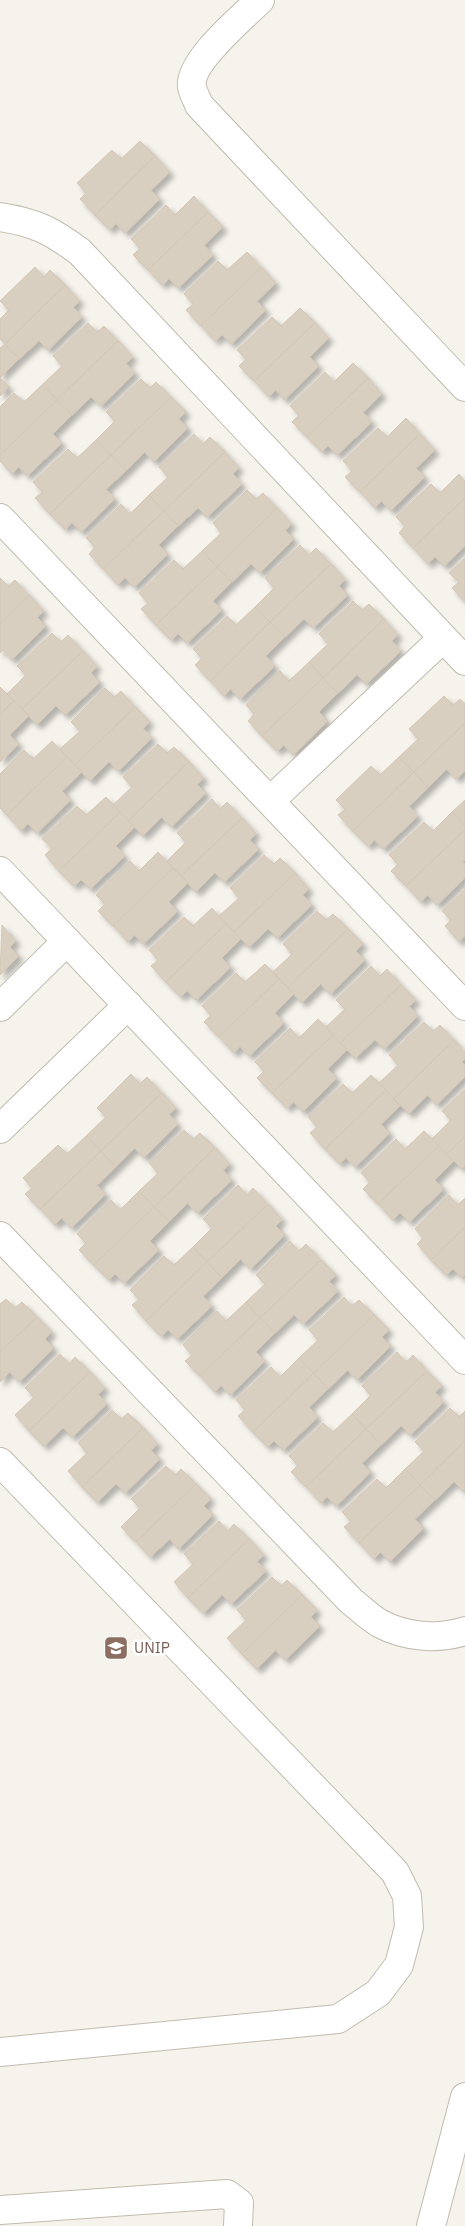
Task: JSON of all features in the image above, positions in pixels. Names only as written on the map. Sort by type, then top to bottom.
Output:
[{"type":"street","points":[[260,0],[208,51],[197,67],[192,85],[199,105],[465,387]]},
{"type":"street","points":[[0,217],[20,220],[52,231],[80,252],[465,661]]},
{"type":"street","points":[[0,518],[465,1006]]},
{"type":"street","points":[[270,801],[443,638]]},
{"type":"street","points":[[0,871],[465,1360]]},
{"type":"street","points":[[0,1008],[67,942]]},
{"type":"street","points":[[0,1129],[128,1005]]},
{"type":"street","points":[[0,1236],[351,1601],[378,1622],[410,1635],[447,1637],[465,1631]]},
{"type":"street","points":[[0,1462],[395,1872],[407,1896],[409,1927],[399,1965],[378,1993],[338,2019],[0,2052]]},
{"type":"street","points":[[431,2226],[465,2097]]},
{"type":"street","points":[[0,2210],[227,2194],[239,2204],[238,2226]]},
{"type":"building","points":[[140,141],[155,156],[95,215],[80,199],[86,193],[77,183],[112,150],[121,159]]},
{"type":"building","points":[[155,156],[170,172],[151,190],[160,199],[125,233],[116,223],[110,230],[95,215]]},
{"type":"building","points":[[194,196],[208,212],[148,270],[133,255],[140,248],[131,239],[166,205],[175,215]]},
{"type":"building","points":[[208,212],[223,227],[204,245],[213,255],[178,288],[169,279],[162,285],[148,270]]},
{"type":"building","points":[[247,252],[261,267],[201,326],[186,310],[193,304],[184,294],[218,261],[227,270]]},
{"type":"building","points":[[35,267],[44,277],[50,270],[65,285],[5,344],[0,339],[0,319],[9,310],[0,301]]},
{"type":"building","points":[[261,267],[276,283],[257,301],[266,310],[231,344],[222,335],[215,341],[201,326]]},
{"type":"building","points":[[65,285],[80,301],[73,307],[82,317],[48,350],[39,341],[19,359],[5,344]]},
{"type":"building","points":[[300,308],[315,323],[254,381],[239,366],[246,359],[237,350],[272,317],[281,326]]},
{"type":"building","points":[[88,323],[97,332],[104,326],[118,341],[57,400],[43,384],[62,366],[53,356]]},
{"type":"building","points":[[315,323],[329,338],[310,357],[319,366],[284,400],[276,390],[269,397],[254,381]]},
{"type":"building","points":[[118,341],[133,357],[126,363],[135,373],[101,406],[91,397],[72,415],[57,400]]},
{"type":"building","points":[[5,344],[19,359],[0,378],[0,348]]},
{"type":"building","points":[[353,363],[368,378],[307,437],[292,422],[299,415],[290,406],[325,372],[334,382]]},
{"type":"building","points":[[0,378],[9,387],[0,396]]},
{"type":"building","points":[[368,378],[382,394],[363,412],[372,422],[337,455],[328,446],[322,452],[307,437]]},
{"type":"building","points":[[141,379],[150,388],[156,382],[171,397],[111,455],[96,440],[115,421],[106,412]]},
{"type":"building","points":[[43,384],[57,400],[0,455],[0,407],[14,393],[24,402]]},
{"type":"building","points":[[171,397],[186,412],[179,419],[188,428],[154,462],[145,452],[126,471],[111,455]]},
{"type":"building","points":[[57,400],[72,415],[53,434],[62,443],[27,476],[19,467],[12,474],[0,461],[0,455]]},
{"type":"building","points":[[406,418],[420,434],[360,492],[345,477],[352,471],[343,461],[378,428],[387,437]]},
{"type":"building","points":[[194,434],[203,444],[210,437],[225,452],[164,511],[149,495],[168,477],[159,467]]},
{"type":"building","points":[[420,434],[435,450],[416,468],[425,477],[391,511],[382,501],[375,508],[360,492]]},
{"type":"building","points":[[96,440],[111,455],[50,514],[35,498],[42,492],[33,482],[68,449],[77,458]]},
{"type":"building","points":[[225,452],[239,468],[233,474],[242,484],[207,517],[198,508],[178,526],[164,511]]},
{"type":"building","points":[[111,455],[126,471],[106,489],[115,499],[81,532],[72,523],[65,529],[50,514]]},
{"type":"building","points":[[459,474],[465,481],[465,498],[413,548],[399,533],[405,526],[396,517],[431,484],[440,493]]},
{"type":"building","points":[[247,490],[256,499],[263,493],[277,508],[217,567],[202,551],[221,533],[213,523]]},
{"type":"building","points":[[149,495],[164,511],[103,569],[89,554],[95,547],[86,538],[121,504],[130,514]]},
{"type":"building","points":[[465,498],[465,546],[444,566],[435,557],[428,564],[413,548]]},
{"type":"building","points":[[277,508],[292,524],[285,530],[294,539],[260,573],[251,564],[232,582],[217,567]]},
{"type":"building","points":[[164,511],[178,526],[159,545],[168,554],[134,587],[125,578],[118,585],[103,569]]},
{"type":"building","points":[[300,545],[309,555],[316,548],[331,564],[270,622],[255,607],[274,588],[265,578]]},
{"type":"building","points":[[202,551],[217,567],[156,625],[141,609],[148,603],[139,593],[174,560],[183,569]]},
{"type":"building","points":[[465,558],[465,602],[452,588],[459,582],[449,573]]},
{"type":"building","points":[[331,564],[345,579],[339,586],[348,595],[313,628],[304,619],[285,637],[270,622]]},
{"type":"building","points":[[217,567],[232,582],[213,601],[222,610],[187,643],[178,634],[171,640],[156,625]]},
{"type":"building","points":[[0,578],[8,586],[15,580],[29,595],[0,624]]},
{"type":"building","points":[[29,595],[44,611],[37,617],[46,626],[12,660],[3,650],[0,653],[0,624]]},
{"type":"building","points":[[353,601],[362,610],[369,604],[384,619],[323,678],[309,662],[328,644],[319,634]]},
{"type":"building","points":[[255,607],[270,622],[210,681],[195,665],[202,658],[193,649],[227,616],[236,625]]},
{"type":"building","points":[[384,619],[398,635],[392,641],[401,651],[366,684],[357,675],[338,693],[323,678]]},
{"type":"building","points":[[270,622],[285,637],[266,656],[275,666],[240,699],[231,689],[224,696],[210,681]]},
{"type":"building","points":[[52,633],[61,642],[68,635],[83,651],[22,709],[7,694],[26,675],[17,666]]},
{"type":"building","points":[[83,651],[97,666],[91,673],[100,682],[65,715],[56,706],[37,725],[22,709]]},
{"type":"building","points":[[309,662],[323,678],[262,736],[248,721],[254,714],[246,705],[280,671],[289,681]]},
{"type":"building","points":[[323,678],[338,693],[319,712],[328,721],[293,755],[284,745],[277,751],[262,736]]},
{"type":"building","points":[[0,687],[14,701],[0,714]]},
{"type":"building","points":[[105,688],[114,697],[121,691],[135,707],[75,765],[60,749],[80,731],[71,722]]},
{"type":"building","points":[[444,696],[453,705],[460,699],[465,704],[465,723],[414,772],[399,757],[418,739],[409,729]]},
{"type":"building","points":[[14,701],[29,716],[10,735],[19,744],[0,762],[0,714]]},
{"type":"building","points":[[135,707],[150,722],[143,728],[152,738],[118,771],[109,762],[90,781],[75,765]]},
{"type":"building","points":[[465,723],[465,771],[456,779],[447,769],[428,788],[414,772]]},
{"type":"building","points":[[52,741],[67,757],[7,815],[0,808],[0,774],[24,750],[33,759]]},
{"type":"building","points":[[158,744],[167,753],[174,747],[189,762],[128,821],[113,805],[132,787],[123,777]]},
{"type":"building","points":[[67,757],[82,772],[62,791],[71,800],[37,833],[28,824],[21,831],[7,815]]},
{"type":"building","points":[[399,757],[414,772],[353,831],[338,815],[345,809],[336,800],[371,766],[380,775]]},
{"type":"building","points":[[189,762],[204,778],[197,784],[206,793],[171,827],[162,817],[143,836],[128,821]]},
{"type":"building","points":[[414,772],[428,788],[409,806],[418,816],[383,849],[375,840],[368,846],[353,831]]},
{"type":"building","points":[[106,797],[120,812],[59,871],[45,855],[52,848],[42,839],[77,806],[86,815]]},
{"type":"building","points":[[212,799],[220,809],[227,802],[242,818],[181,876],[167,861],[186,842],[177,833]]},
{"type":"building","points":[[465,800],[465,826],[452,812]]},
{"type":"building","points":[[120,812],[135,827],[116,846],[125,856],[90,889],[81,880],[74,886],[59,871]]},
{"type":"building","points":[[452,812],[465,826],[465,830],[406,886],[391,871],[398,864],[389,855],[424,822],[433,831]]},
{"type":"building","points":[[242,818],[256,833],[250,840],[259,849],[224,882],[215,873],[196,892],[181,876]]},
{"type":"building","points":[[465,830],[465,859],[463,862],[465,864],[465,878],[437,905],[428,895],[421,902],[406,886]]},
{"type":"building","points":[[158,852],[173,868],[113,926],[98,911],[105,904],[96,895],[130,861],[139,871]]},
{"type":"building","points":[[264,855],[274,864],[280,858],[295,873],[234,932],[219,916],[239,898],[230,888]]},
{"type":"building","points":[[173,868],[188,883],[169,902],[178,911],[143,944],[134,935],[128,942],[113,926]]},
{"type":"building","points":[[295,873],[309,889],[303,895],[312,905],[277,938],[268,929],[249,947],[234,932]]},
{"type":"building","points":[[465,889],[465,936],[459,942],[445,926],[451,920],[442,911]]},
{"type":"building","points":[[212,908],[226,924],[166,982],[151,966],[158,960],[149,950],[184,917],[193,926]]},
{"type":"building","points":[[317,911],[326,920],[333,914],[348,929],[288,987],[273,972],[292,954],[283,944]]},
{"type":"building","points":[[226,924],[241,939],[222,958],[231,967],[196,1000],[187,991],[181,997],[166,982]]},
{"type":"building","points":[[2,925],[16,941],[10,947],[19,956],[0,975]]},
{"type":"building","points":[[348,929],[363,944],[356,951],[365,960],[330,994],[321,984],[302,1003],[288,987]]},
{"type":"building","points":[[265,964],[279,979],[219,1037],[204,1022],[211,1015],[202,1006],[236,973],[245,982]]},
{"type":"building","points":[[371,966],[380,976],[387,969],[401,985],[340,1043],[326,1027],[345,1009],[336,1000]]},
{"type":"building","points":[[279,979],[294,994],[275,1013],[284,1023],[249,1056],[240,1046],[234,1053],[219,1037]]},
{"type":"building","points":[[401,985],[416,1000],[409,1006],[418,1016],[384,1049],[375,1040],[355,1058],[340,1043]]},
{"type":"building","points":[[318,1019],[333,1035],[272,1093],[257,1078],[264,1071],[255,1062],[290,1028],[299,1038]]},
{"type":"building","points":[[424,1022],[433,1031],[440,1025],[454,1040],[394,1099],[379,1083],[398,1065],[389,1055]]},
{"type":"building","points":[[333,1035],[347,1050],[328,1069],[337,1078],[303,1112],[294,1102],[287,1108],[272,1093]]},
{"type":"building","points":[[454,1040],[465,1052],[465,1059],[462,1062],[465,1065],[465,1077],[436,1105],[428,1095],[409,1114],[394,1099]]},
{"type":"building","points":[[131,1074],[140,1084],[147,1077],[162,1093],[101,1151],[86,1136],[106,1117],[97,1108]]},
{"type":"building","points":[[371,1075],[386,1090],[325,1149],[310,1133],[317,1127],[308,1117],[343,1084],[352,1093]]},
{"type":"building","points":[[465,1089],[465,1136],[447,1154],[432,1139],[451,1120],[442,1111]]},
{"type":"building","points":[[386,1090],[400,1106],[381,1124],[390,1133],[355,1167],[346,1157],[340,1164],[325,1149]]},
{"type":"building","points":[[162,1093],[176,1108],[169,1114],[178,1124],[144,1158],[135,1148],[116,1167],[101,1151]]},
{"type":"building","points":[[184,1130],[193,1139],[200,1133],[215,1148],[154,1207],[139,1191],[158,1173],[149,1163]]},
{"type":"building","points":[[424,1131],[439,1146],[378,1204],[363,1189],[370,1182],[361,1173],[396,1139],[405,1149]]},
{"type":"building","points":[[86,1136],[101,1151],[40,1209],[25,1194],[32,1188],[23,1178],[58,1145],[67,1154]]},
{"type":"building","points":[[465,1136],[465,1166],[462,1169],[447,1154]]},
{"type":"building","points":[[439,1146],[454,1161],[435,1180],[444,1189],[409,1222],[400,1213],[393,1220],[378,1204]]},
{"type":"building","points":[[215,1148],[230,1164],[223,1170],[232,1180],[197,1213],[188,1203],[169,1222],[154,1207]]},
{"type":"building","points":[[101,1151],[116,1167],[97,1185],[106,1194],[71,1228],[62,1218],[55,1225],[40,1209]]},
{"type":"building","points":[[238,1185],[247,1195],[253,1188],[268,1204],[207,1262],[193,1247],[212,1228],[203,1219]]},
{"type":"building","points":[[139,1191],[154,1207],[94,1265],[79,1250],[86,1243],[77,1234],[111,1200],[120,1210]]},
{"type":"building","points":[[449,1195],[458,1205],[465,1198],[465,1227],[431,1260],[417,1244],[423,1238],[415,1229]]},
{"type":"building","points":[[268,1204],[282,1219],[276,1226],[285,1235],[250,1269],[241,1259],[222,1278],[207,1262]]},
{"type":"building","points":[[154,1207],[169,1222],[150,1241],[159,1250],[124,1283],[115,1274],[109,1280],[94,1265]]},
{"type":"building","points":[[465,1227],[465,1275],[462,1278],[453,1269],[446,1275],[431,1260]]},
{"type":"building","points":[[290,1241],[299,1251],[306,1244],[321,1260],[260,1318],[246,1302],[265,1284],[256,1275]]},
{"type":"building","points":[[193,1247],[207,1262],[146,1321],[132,1305],[139,1299],[130,1290],[164,1256],[174,1265]]},
{"type":"building","points":[[321,1260],[336,1275],[329,1281],[338,1291],[303,1324],[294,1315],[275,1333],[260,1318]]},
{"type":"building","points":[[207,1262],[222,1278],[203,1296],[212,1306],[177,1339],[168,1330],[161,1336],[146,1321]]},
{"type":"building","points":[[344,1297],[352,1306],[359,1300],[374,1315],[314,1373],[299,1358],[318,1340],[309,1330]]},
{"type":"building","points":[[6,1299],[15,1308],[22,1302],[37,1317],[0,1352],[0,1304]]},
{"type":"building","points":[[246,1302],[260,1318],[200,1376],[185,1361],[192,1355],[183,1345],[217,1311],[226,1321]]},
{"type":"building","points":[[374,1315],[389,1330],[382,1337],[391,1346],[357,1380],[348,1370],[328,1389],[314,1373]]},
{"type":"building","points":[[37,1317],[52,1332],[45,1339],[54,1348],[19,1382],[10,1372],[0,1382],[0,1352]]},
{"type":"building","points":[[260,1318],[275,1333],[256,1352],[265,1361],[230,1395],[221,1385],[215,1392],[200,1376]]},
{"type":"building","points":[[397,1352],[406,1362],[413,1355],[427,1371],[366,1429],[352,1414],[371,1395],[362,1386]]},
{"type":"building","points":[[60,1354],[69,1364],[75,1357],[90,1372],[29,1431],[15,1415],[34,1397],[25,1388]]},
{"type":"building","points":[[299,1358],[314,1373],[253,1432],[238,1416],[245,1410],[236,1400],[271,1367],[280,1377]]},
{"type":"building","points":[[427,1371],[442,1386],[435,1392],[444,1402],[410,1435],[401,1426],[381,1445],[366,1429]]},
{"type":"building","points":[[90,1372],[105,1388],[98,1394],[107,1404],[72,1437],[63,1428],[44,1446],[29,1431]]},
{"type":"building","points":[[314,1373],[328,1389],[309,1407],[318,1417],[283,1450],[274,1441],[268,1447],[253,1432]]},
{"type":"building","points":[[450,1408],[459,1417],[465,1411],[465,1441],[420,1485],[405,1469],[424,1451],[415,1442]]},
{"type":"building","points":[[112,1410],[121,1419],[128,1413],[143,1428],[82,1487],[68,1471],[87,1453],[78,1443]]},
{"type":"building","points":[[352,1414],[366,1429],[306,1487],[291,1472],[298,1465],[289,1456],[323,1423],[333,1432]]},
{"type":"building","points":[[143,1428],[158,1444],[151,1450],[160,1459],[125,1493],[116,1484],[97,1502],[82,1487]]},
{"type":"building","points":[[366,1429],[381,1445],[362,1463],[371,1472],[336,1506],[327,1497],[321,1503],[306,1487]]},
{"type":"building","points":[[465,1441],[465,1489],[463,1491],[454,1482],[435,1500],[420,1485]]},
{"type":"building","points":[[166,1466],[175,1475],[181,1469],[196,1484],[136,1542],[121,1527],[140,1508],[131,1499]]},
{"type":"building","points":[[405,1469],[420,1485],[359,1543],[344,1527],[351,1521],[342,1512],[377,1479],[386,1488]]},
{"type":"building","points":[[196,1484],[211,1499],[204,1506],[213,1515],[178,1549],[170,1539],[150,1557],[136,1542]]},
{"type":"building","points":[[420,1485],[435,1500],[415,1519],[424,1528],[390,1562],[381,1552],[374,1559],[359,1543]]},
{"type":"building","points":[[219,1521],[228,1531],[234,1524],[249,1539],[188,1598],[174,1582],[193,1564],[184,1554]]},
{"type":"building","points":[[249,1539],[264,1555],[257,1561],[266,1571],[231,1604],[222,1595],[203,1613],[188,1598]]},
{"type":"building","points":[[272,1577],[281,1586],[287,1580],[302,1595],[242,1654],[227,1638],[246,1620],[237,1610]]},
{"type":"building","points":[[302,1595],[317,1610],[311,1617],[320,1626],[285,1660],[276,1650],[257,1669],[242,1654]]},
{"type":"place","name":"UNIP","points":[[116,1648]]}]
